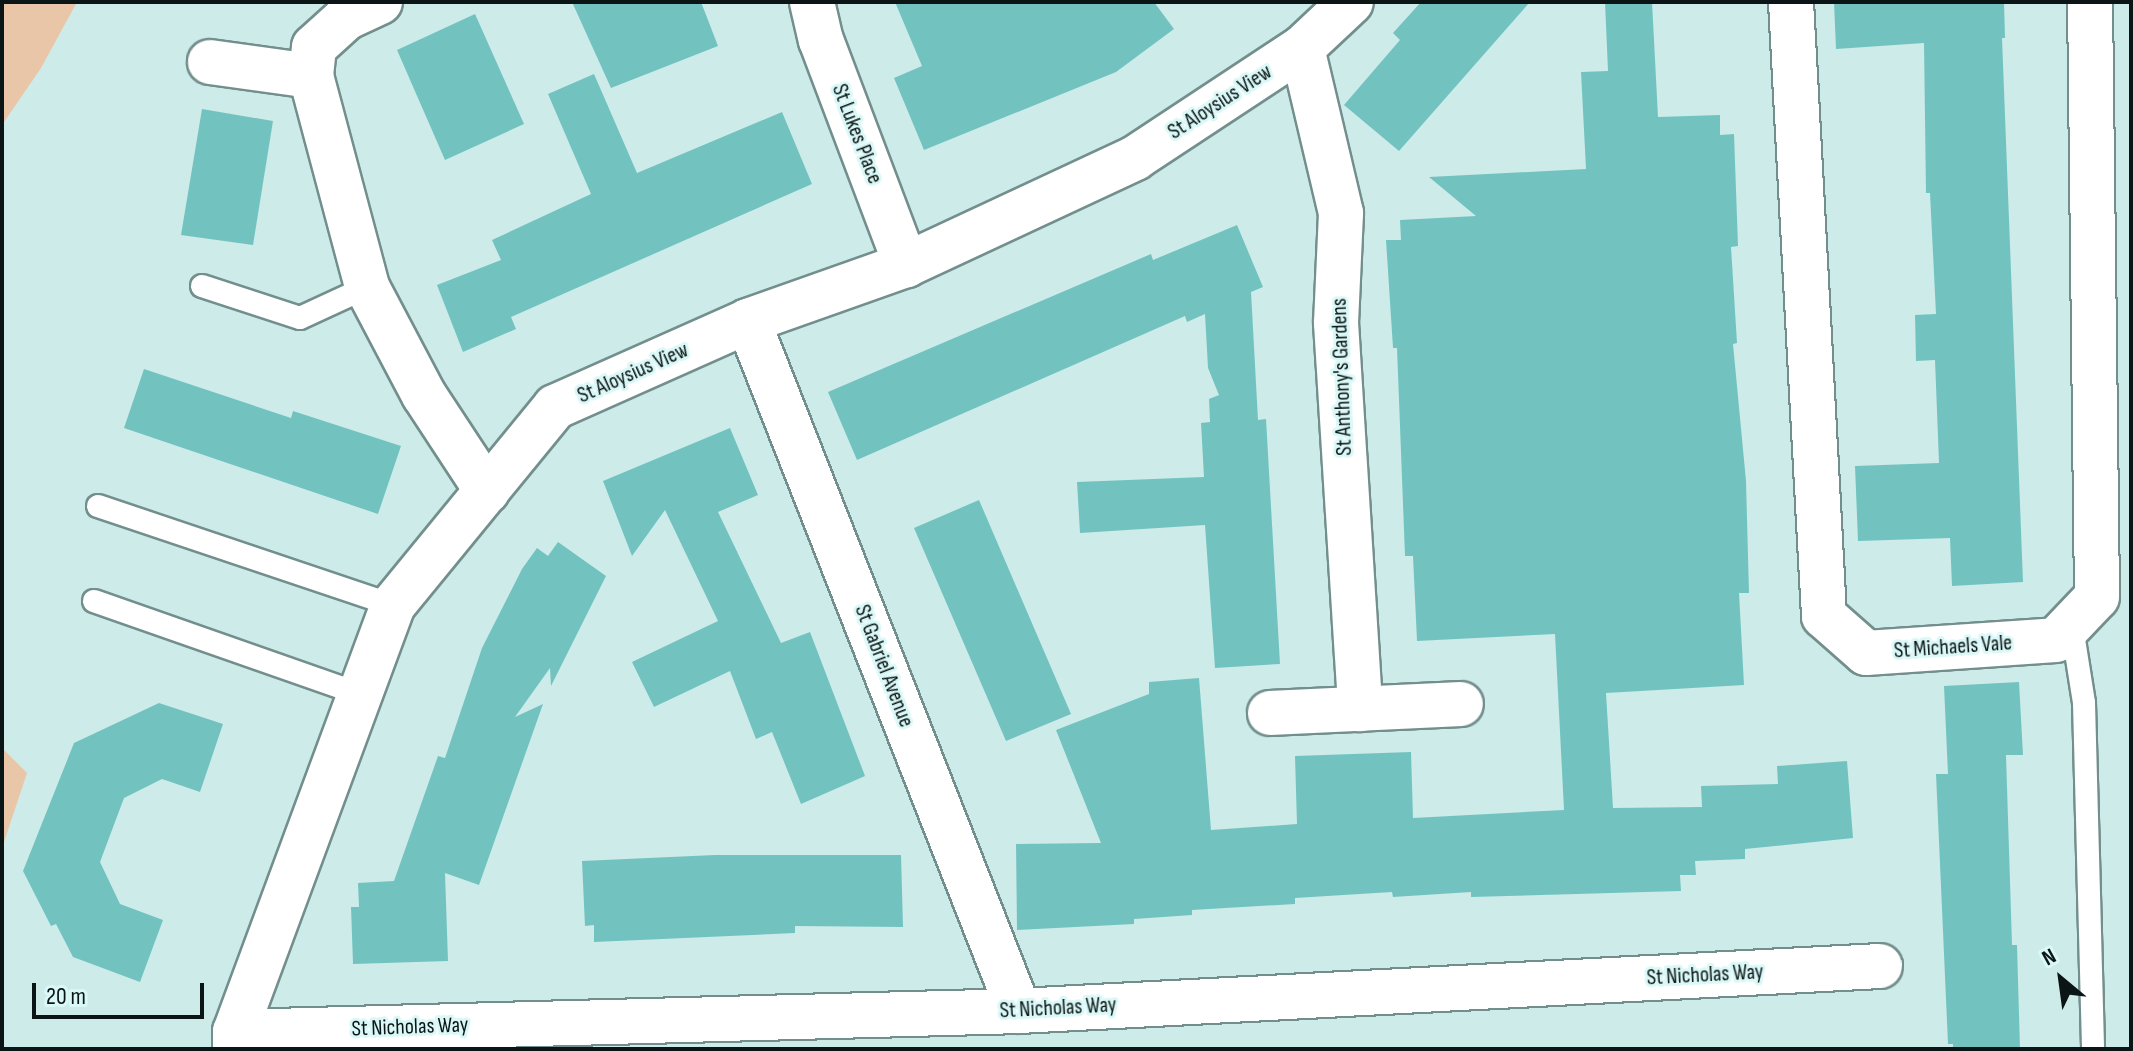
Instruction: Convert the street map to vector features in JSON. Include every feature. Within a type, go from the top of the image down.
[{"type":"street","points":[[380,2],[346,18],[314,47],[311,76],[367,287],[424,395],[487,491]]},
{"type":"street","name":"St Lukes Place","points":[[812,2],[821,40],[906,265]]},
{"type":"street","name":"St Aloysius View","points":[[235,1040],[393,605],[555,407],[748,321],[906,265],[1135,158],[1302,48],[1351,2]]},
{"type":"street","name":"St Michaels Vale","points":[[1791,2],[1824,616],[1866,653],[2056,640],[2072,627],[2097,597],[2090,2]]},
{"type":"street","name":"St Anthony's Gardens","points":[[1302,48],[1341,213],[1336,323],[1360,709]]},
{"type":"street","points":[[210,62],[311,76]]},
{"type":"street","name":"St Gabriel Avenue","points":[[748,321],[1019,1011]]},
{"type":"street","points":[[1270,713],[1461,704]]},
{"type":"street","name":"St Nicholas Way","points":[[235,1040],[1019,1011],[1880,966]]},
{"type":"lane","points":[[202,286],[300,318],[367,287]]},
{"type":"lane","points":[[98,506],[393,605]]},
{"type":"lane","points":[[94,601],[359,694]]},
{"type":"lane","points":[[2072,627],[2084,703],[2093,1049]]},
{"type":"shaded area","points":[[2,2],[77,2],[41,68],[2,125]]},
{"type":"shaded area","points":[[2,748],[27,773],[2,848]]},
{"type":"building","points":[[572,2],[701,2],[718,46],[611,88]]},
{"type":"building","points":[[895,2],[1154,2],[1174,29],[1116,72],[924,150],[894,78],[922,66]]},
{"type":"building","points":[[1421,2],[1530,2],[1399,151],[1344,105],[1400,40],[1393,33]]},
{"type":"building","points":[[1605,2],[1652,2],[1658,117],[1720,115],[1720,135],[1734,134],[1738,246],[1731,247],[1737,343],[1733,344],[1746,481],[1749,593],[1739,593],[1744,685],[1606,693],[1613,808],[1702,807],[1701,786],[1778,784],[1777,766],[1847,761],[1853,838],[1745,849],[1745,859],[1695,861],[1696,875],[1680,875],[1681,891],[1471,897],[1471,892],[1393,897],[1392,892],[1295,898],[1295,904],[1192,910],[1192,915],[1134,919],[1134,924],[1017,930],[1016,844],[1101,843],[1056,730],[1149,694],[1149,682],[1199,678],[1211,830],[1297,824],[1295,756],[1411,752],[1413,818],[1564,810],[1555,634],[1417,641],[1413,556],[1405,556],[1397,348],[1393,348],[1386,240],[1401,240],[1400,220],[1476,216],[1429,177],[1586,169],[1581,72],[1608,71]]},
{"type":"building","points":[[1834,2],[2004,2],[2005,38],[2002,38],[2023,582],[1952,586],[1950,538],[1858,541],[1855,466],[1939,463],[1935,360],[1916,361],[1915,315],[1936,314],[1930,193],[1926,193],[1924,43],[1836,49]]},
{"type":"building","points":[[475,14],[524,124],[445,160],[397,50]]},
{"type":"building","points":[[594,74],[637,173],[782,112],[812,184],[511,317],[516,329],[463,352],[437,285],[501,260],[492,240],[591,194],[548,94]]},
{"type":"building","points":[[202,109],[273,121],[253,245],[181,235]]},
{"type":"building","points":[[1237,225],[1263,287],[1251,292],[1258,420],[1266,419],[1280,664],[1215,668],[1205,525],[1080,533],[1077,482],[1204,477],[1201,423],[1210,422],[1209,399],[1219,395],[1208,368],[1205,314],[1187,322],[1185,316],[857,460],[828,392],[1151,254],[1153,260]]},
{"type":"building","points":[[144,369],[291,418],[293,411],[401,446],[378,514],[124,428]]},
{"type":"building","points":[[730,428],[758,495],[718,512],[781,643],[810,632],[865,776],[801,804],[772,732],[756,739],[730,671],[654,707],[632,662],[718,621],[665,510],[632,556],[603,481]]},
{"type":"building","points":[[979,500],[1071,714],[1006,741],[914,528]]},
{"type":"building","points":[[558,542],[606,576],[551,686],[550,668],[515,717],[543,704],[479,885],[445,873],[448,961],[353,964],[351,907],[359,907],[358,883],[394,881],[438,756],[445,758],[482,648],[522,569],[537,548],[548,556]]},
{"type":"building","points":[[2019,682],[2023,755],[2006,755],[2012,945],[2017,945],[2020,1049],[1953,1049],[1953,1044],[1948,1044],[1936,774],[1948,774],[1944,686]]},
{"type":"building","points":[[159,703],[223,724],[200,792],[162,779],[124,798],[100,862],[120,904],[163,920],[140,982],[73,957],[56,924],[51,926],[23,871],[74,743]]},
{"type":"building","points":[[715,855],[901,855],[903,927],[795,926],[795,933],[594,942],[594,925],[585,926],[582,861]]}]
